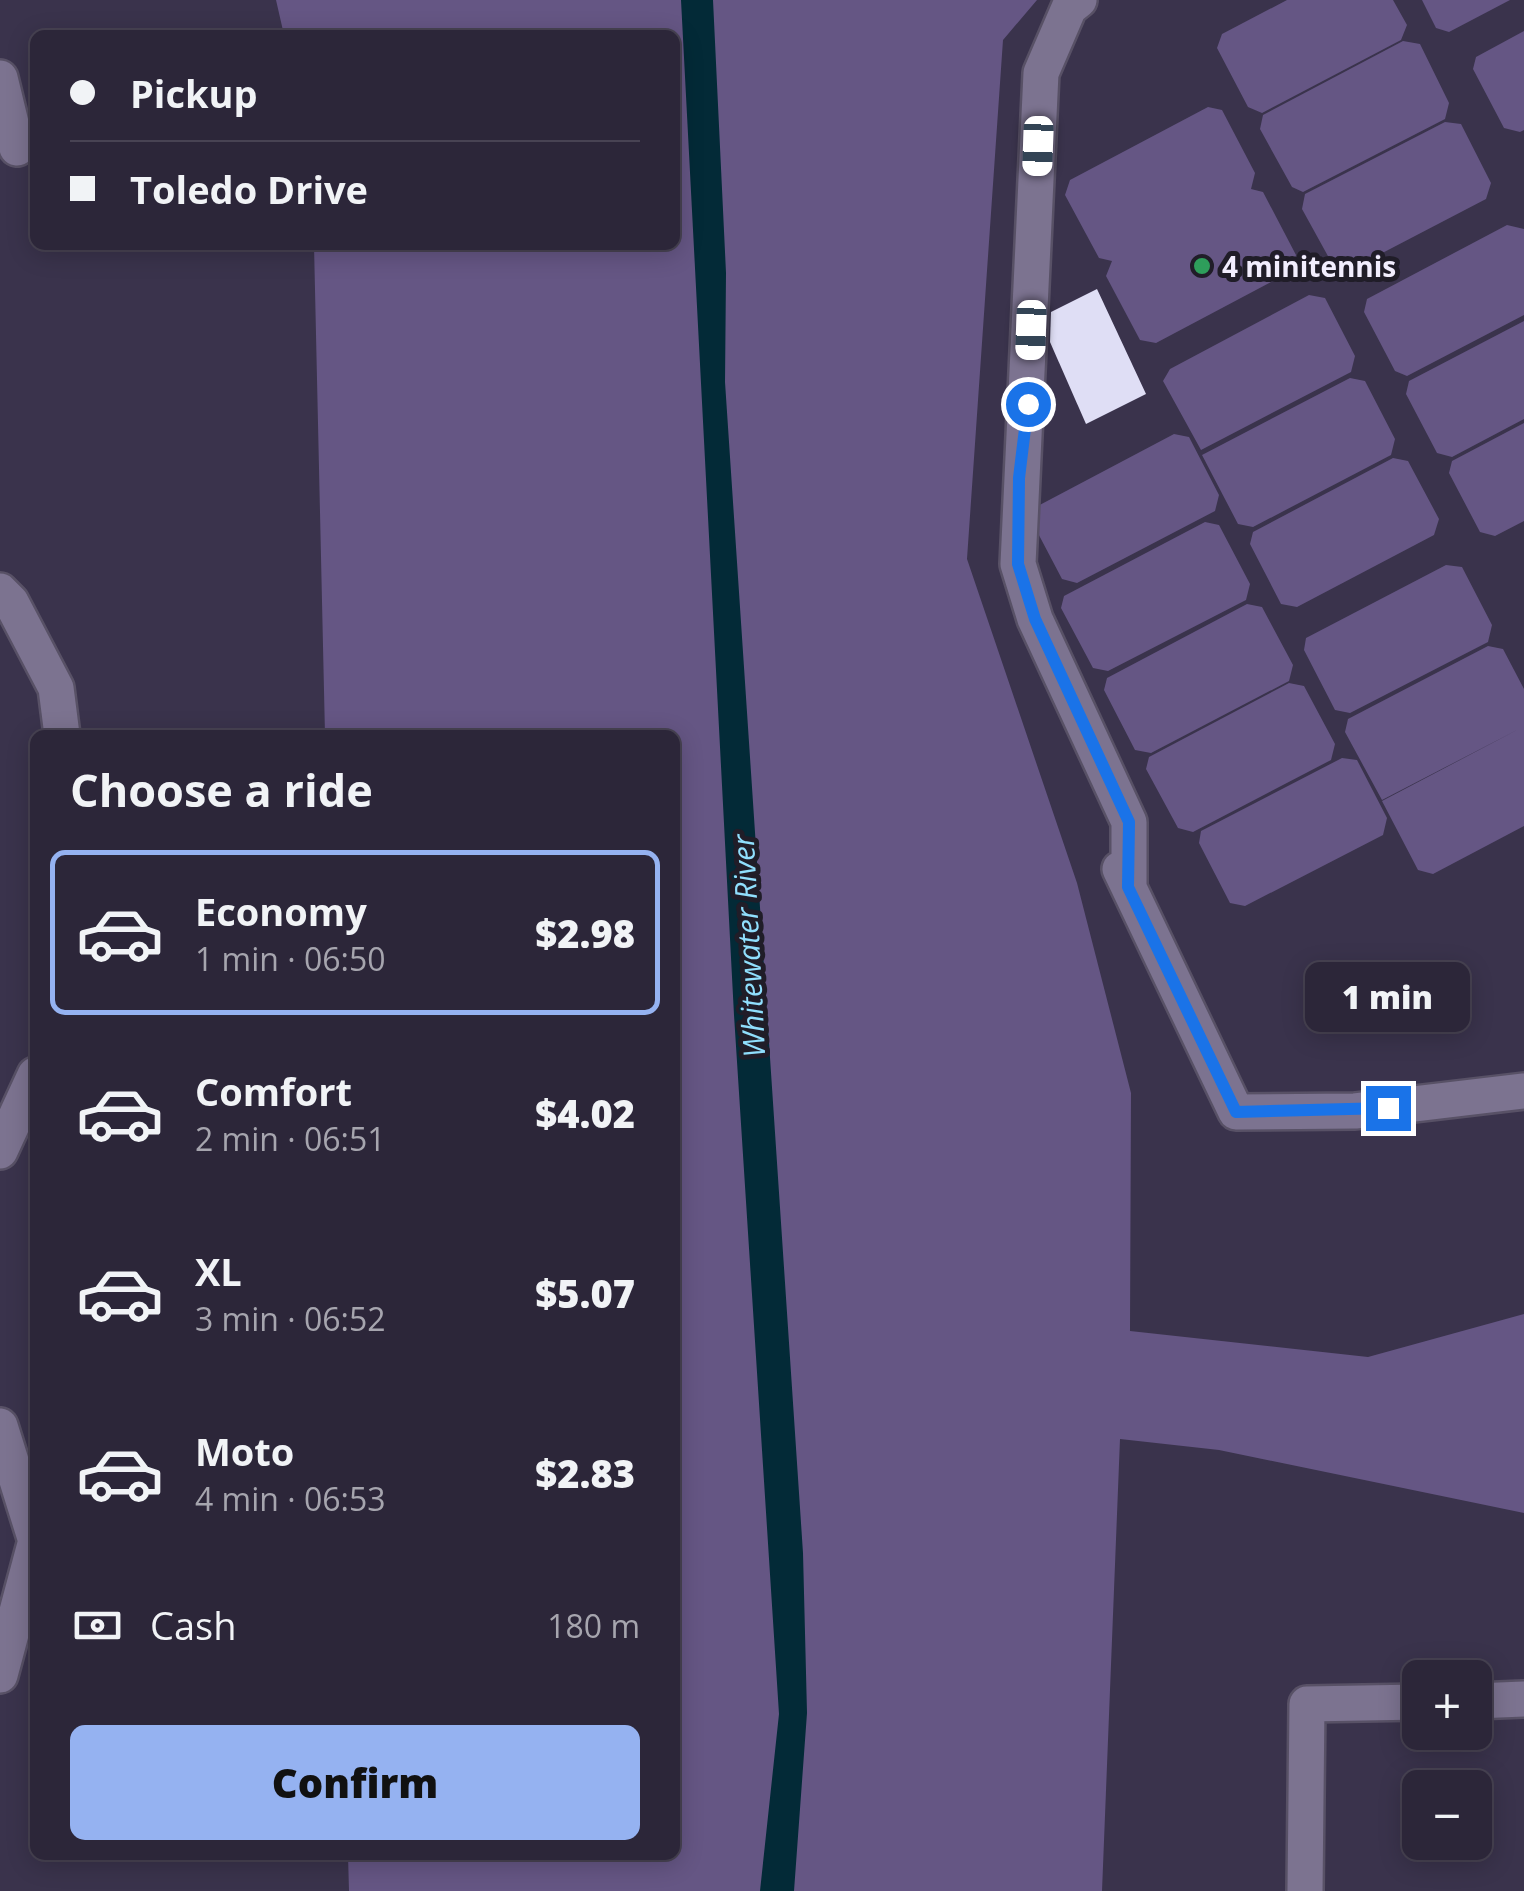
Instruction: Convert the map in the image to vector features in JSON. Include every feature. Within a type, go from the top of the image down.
[{"type":"street","points":[[1079,0],[1069,8],[1041,73],[1018,564],[1035,619],[1129,822],[1128,887]]},
{"type":"street","points":[[0,78],[17,148]]},
{"type":"street","points":[[0,590],[11,602],[56,688],[61,730]]},
{"type":"street","points":[[1111,850],[1236,1112],[1355,1111],[1524,1092]]},
{"type":"street","points":[[0,1151],[30,1086]]},
{"type":"street","points":[[0,1426],[30,1525]]},
{"type":"street","points":[[0,1675],[30,1560]]},
{"type":"street","points":[[1492,1700],[1524,1700]]},
{"type":"street","points":[[1305,1891],[1307,1704],[1402,1702]]},
{"type":"shaded area","points":[[276,0],[1037,0],[1003,40],[967,559],[1077,883],[1131,1093],[1130,1331],[1368,1357],[1524,1314],[1524,1513],[1219,1450],[1120,1439],[1102,1891],[349,1891],[348,1860],[680,1860],[680,730],[325,730],[314,250],[680,250],[680,30],[283,30]]},
{"type":"shaded area","points":[[1287,0],[1393,0],[1407,25],[1401,40],[1262,113],[1248,107],[1217,48],[1222,34]]},
{"type":"shaded area","points":[[1422,0],[1510,0],[1449,32],[1436,28]]},
{"type":"shaded area","points":[[1524,31],[1524,130],[1520,132],[1504,128],[1473,69],[1476,57]]},
{"type":"shaded area","points":[[1403,41],[1420,44],[1449,103],[1445,119],[1303,192],[1292,187],[1260,129],[1263,115]]},
{"type":"shaded area","points":[[1208,107],[1222,110],[1255,173],[1251,189],[1263,192],[1296,255],[1292,271],[1156,343],[1140,340],[1106,276],[1112,261],[1099,258],[1065,195],[1070,180]]},
{"type":"shaded area","points":[[1445,122],[1461,124],[1491,183],[1486,199],[1344,273],[1334,267],[1302,209],[1305,194]]},
{"type":"shaded area","points":[[1507,225],[1524,229],[1524,315],[1407,376],[1395,371],[1364,312],[1367,299]]},
{"type":"shaded area","points":[[1309,295],[1325,298],[1355,356],[1351,372],[1201,450],[1163,381],[1170,369]]},
{"type":"shaded area","points":[[1524,321],[1524,419],[1452,457],[1437,453],[1406,394],[1409,381]]},
{"type":"shaded area","points":[[1350,378],[1365,381],[1395,439],[1391,455],[1253,527],[1238,524],[1202,455]]},
{"type":"shaded area","points":[[1524,423],[1524,521],[1495,536],[1480,532],[1449,473],[1452,461]]},
{"type":"shaded area","points":[[1174,434],[1189,437],[1219,495],[1215,511],[1077,583],[1062,579],[1031,520],[1034,508]]},
{"type":"shaded area","points":[[1393,458],[1408,461],[1439,519],[1434,535],[1297,607],[1281,604],[1250,544],[1253,532]]},
{"type":"shaded area","points":[[1205,522],[1219,525],[1250,584],[1246,600],[1108,671],[1093,668],[1061,608],[1064,596]]},
{"type":"shaded area","points":[[1446,565],[1462,567],[1492,625],[1488,642],[1350,713],[1335,710],[1304,650],[1306,638]]},
{"type":"shaded area","points":[[1247,604],[1262,607],[1293,665],[1289,681],[1151,753],[1135,750],[1104,690],[1107,678]]},
{"type":"shaded area","points":[[1488,646],[1503,649],[1524,689],[1524,826],[1433,874],[1418,870],[1382,801],[1519,729],[1382,800],[1345,732],[1348,719]]},
{"type":"shaded area","points":[[1289,683],[1304,686],[1335,744],[1331,760],[1193,832],[1178,828],[1146,769],[1149,757]]},
{"type":"shaded area","points":[[1342,758],[1357,760],[1387,818],[1383,835],[1245,906],[1230,903],[1199,843],[1201,831]]},
{"type":"water","name":"Whitewater River","points":[[681,0],[713,0],[726,273],[725,382],[803,1553],[807,1713],[794,1891],[760,1891],[779,1714],[734,1015]]},
{"type":"building","points":[[1097,289],[1146,394],[1086,424],[1050,342],[1051,312]]},
{"type":"place","name":"4 minitennis","points":[[1202,266]]},
{"type":"route","points":[[1028,404],[1019,478],[1018,564],[1035,619],[1129,822],[1128,887],[1236,1112],[1388,1108]]}]
